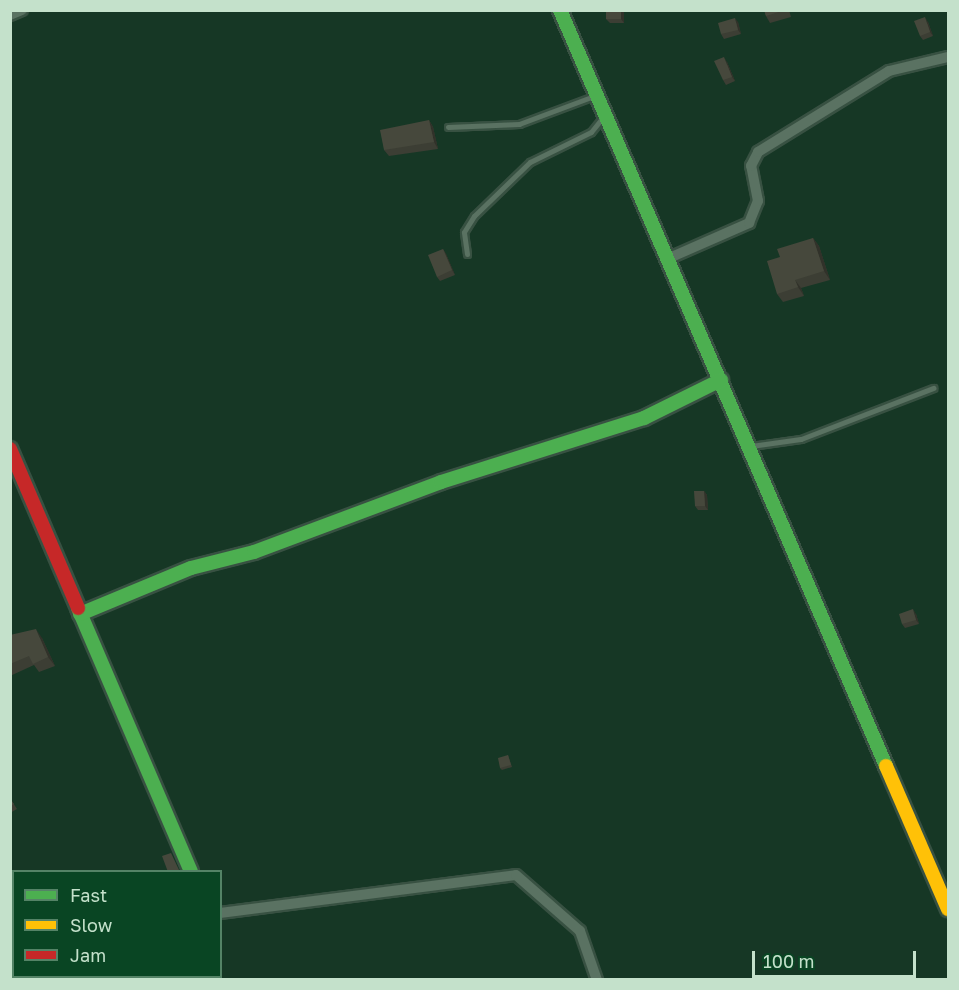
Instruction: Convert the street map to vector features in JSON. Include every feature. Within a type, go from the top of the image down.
[{"type":"street","points":[[10,15],[22,10]]},
{"type":"street","points":[[560,10],[604,115],[751,446],[948,909]]},
{"type":"street","points":[[668,259],[749,222],[758,201],[751,166],[758,152],[890,71],[948,57]]},
{"type":"street","points":[[80,614],[191,568],[254,552],[441,482],[644,418],[721,380]]},
{"type":"street","points":[[10,449],[190,870]]},
{"type":"street","points":[[222,913],[516,875],[580,931],[597,980]]},
{"type":"lane","points":[[448,127],[519,124],[596,96]]},
{"type":"lane","points":[[466,254],[464,232],[474,216],[530,162],[591,132],[604,115]]},
{"type":"lane","points":[[751,446],[801,439],[933,387]]},
{"type":"building","points":[[606,10],[621,10],[621,19],[606,19]]},
{"type":"building","points":[[764,10],[785,10],[766,16]]},
{"type":"building","points":[[925,17],[930,32],[920,36],[914,21]]},
{"type":"building","points":[[735,18],[738,30],[721,34],[718,23]]},
{"type":"building","points":[[724,57],[732,77],[723,80],[714,61]]},
{"type":"building","points":[[429,120],[434,142],[384,150],[380,130]]},
{"type":"building","points":[[813,238],[824,271],[795,280],[798,287],[777,294],[767,261],[780,257],[777,249]]},
{"type":"building","points":[[443,249],[452,270],[437,277],[428,255]]},
{"type":"building","points":[[694,491],[704,491],[705,506],[695,506]]},
{"type":"building","points":[[913,609],[916,620],[902,624],[899,614]]},
{"type":"building","points":[[36,629],[48,657],[33,664],[29,656],[10,664],[10,635]]},
{"type":"building","points":[[508,755],[511,765],[500,768],[498,758]]},
{"type":"building","points":[[171,853],[179,870],[167,870],[162,856]]},
{"type":"building","points":[[10,936],[12,936],[12,950],[10,951]]},
{"type":"building","points":[[36,978],[56,978],[58,980],[34,980]]},
{"type":"building","points":[[84,978],[100,978],[100,980],[85,980]]},
{"type":"building","points":[[140,978],[158,978],[156,980],[141,980]]},
{"type":"traffic: fast","points":[[560,10],[886,766]]},
{"type":"traffic: fast","points":[[80,614],[191,568],[254,552],[441,482],[644,418],[721,380]]},
{"type":"traffic: fast","points":[[78,608],[190,870]]},
{"type":"traffic: slow","points":[[886,766],[948,909]]},
{"type":"traffic: jam","points":[[10,449],[78,608]]}]
